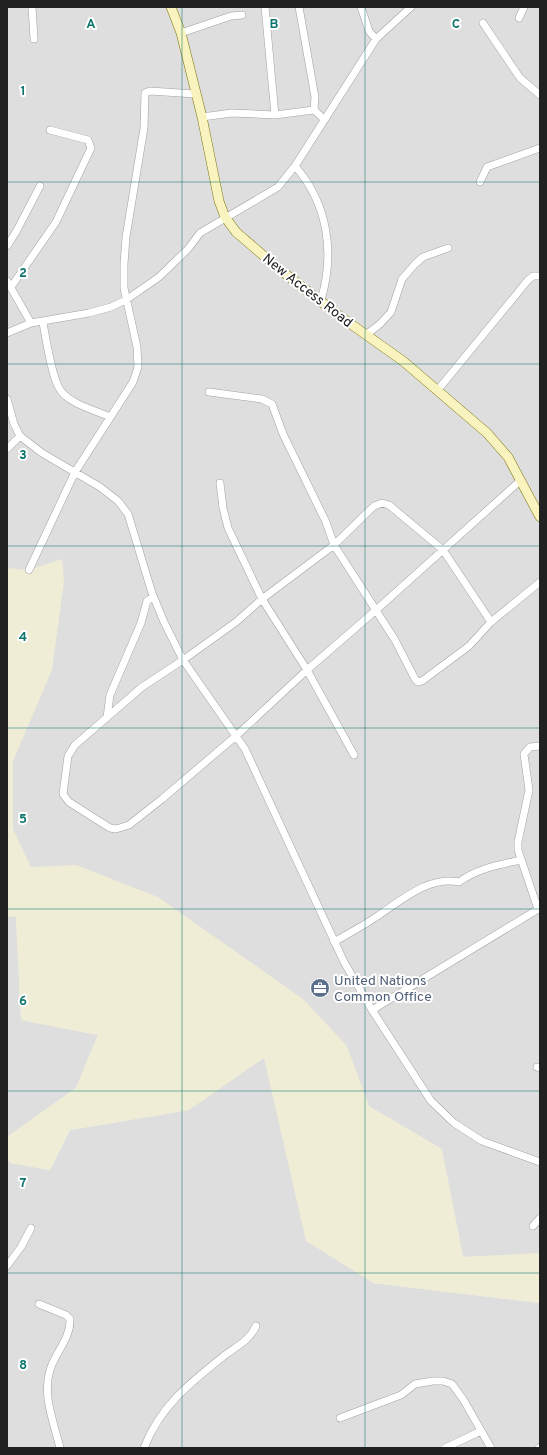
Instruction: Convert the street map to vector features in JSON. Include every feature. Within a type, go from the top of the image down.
[{"type":"main road","name":"New Access Road","points":[[171,7],[181,33],[195,94],[202,117],[219,201],[225,217],[236,232],[279,269],[341,317],[403,361],[487,433],[508,457],[540,517]]},
{"type":"street","points":[[32,7],[34,39]]},
{"type":"street","points":[[265,7],[275,115]]},
{"type":"street","points":[[299,7],[315,96],[314,110]]},
{"type":"street","points":[[361,7],[369,31],[376,39]]},
{"type":"street","points":[[7,333],[31,323],[43,323],[97,311],[126,300],[159,278],[188,249],[200,233],[273,190],[286,179],[295,166],[324,119],[357,72],[376,39],[411,7]]},
{"type":"street","points":[[519,18],[524,7]]},
{"type":"street","points":[[181,33],[231,16],[242,15]]},
{"type":"street","points":[[483,23],[520,78],[540,94]]},
{"type":"street","points":[[29,570],[75,472],[133,382],[138,368],[137,347],[126,300],[123,276],[126,237],[140,163],[144,128],[145,93],[150,91],[195,94]]},
{"type":"street","points":[[202,117],[232,113],[275,115],[314,110],[324,119]]},
{"type":"street","points":[[31,323],[9,284],[56,222],[91,148],[88,140],[50,130]]},
{"type":"street","points":[[480,182],[487,166],[540,148]]},
{"type":"street","points":[[295,166],[312,189],[320,205],[326,227],[328,246],[326,282],[321,300]]},
{"type":"street","points":[[7,246],[40,186]]},
{"type":"street","points":[[367,334],[391,312],[402,279],[415,264],[423,257],[448,248]]},
{"type":"street","points":[[437,391],[528,280],[533,276],[540,276]]},
{"type":"street","points":[[43,323],[54,374],[60,391],[76,402],[110,417]]},
{"type":"street","points":[[209,392],[262,399],[272,404],[283,434],[326,522],[334,545],[395,640],[418,682],[422,681],[439,667],[459,654],[491,622],[540,582]]},
{"type":"street","points":[[7,399],[14,424],[20,436],[42,453],[75,472],[118,501],[128,514],[153,597],[183,660],[236,736],[253,765],[334,942],[372,1010],[431,1101],[454,1123],[482,1141],[540,1162]]},
{"type":"street","points":[[7,449],[20,436]]},
{"type":"street","points":[[491,622],[443,550],[389,505],[382,504],[374,506],[365,513],[334,545],[262,599],[236,622],[183,660],[142,686],[75,745],[68,756],[63,794],[69,802],[110,828],[116,829],[129,825],[162,800],[236,736],[307,670],[375,611],[443,550],[521,480]]},
{"type":"street","points":[[220,483],[223,508],[228,528],[262,599],[307,670],[354,754]]},
{"type":"street","points":[[107,717],[110,695],[141,623],[147,601],[153,597]]},
{"type":"street","points":[[372,1010],[539,909],[521,860],[518,842],[529,790],[524,754],[530,746],[540,746]]},
{"type":"street","points":[[334,942],[380,915],[413,891],[449,880],[459,882],[471,874],[490,866],[521,860]]},
{"type":"street","points":[[533,1226],[540,1218]]},
{"type":"street","points":[[7,1266],[21,1247],[31,1228]]},
{"type":"street","points":[[39,1304],[66,1315],[70,1319],[69,1330],[50,1369],[47,1383],[47,1395],[60,1448]]},
{"type":"street","points":[[144,1448],[157,1420],[188,1384],[248,1338],[256,1326]]},
{"type":"street","points":[[340,1418],[402,1395],[415,1384],[443,1381],[452,1384],[463,1399],[491,1448]]},
{"type":"street","points":[[445,1448],[481,1431]]},
{"type":"shaded area","points":[[7,7],[540,7],[540,1255],[463,1257],[450,1191],[373,1283],[540,1303],[540,1448],[7,1448],[7,1156],[10,1163],[50,1170],[70,1130],[189,1110],[7,879]]},
{"type":"shaded area","points":[[62,559],[64,581],[52,670],[13,761],[13,829],[31,867],[76,865],[158,897],[303,999],[347,1046],[369,1106],[442,1149],[463,1257],[540,1253],[540,1303],[373,1283],[306,1241],[264,1058],[189,1110],[70,1130],[50,1170],[10,1163],[7,1156],[7,1137],[76,1088],[98,1035],[21,1020],[16,917],[7,916],[7,568],[29,570]]},
{"type":"shaded area","points":[[7,916],[16,916],[21,1020],[98,1035],[76,1088],[7,1137]]},
{"type":"place","name":"United Nations Common Office","points":[[320,988]]}]
